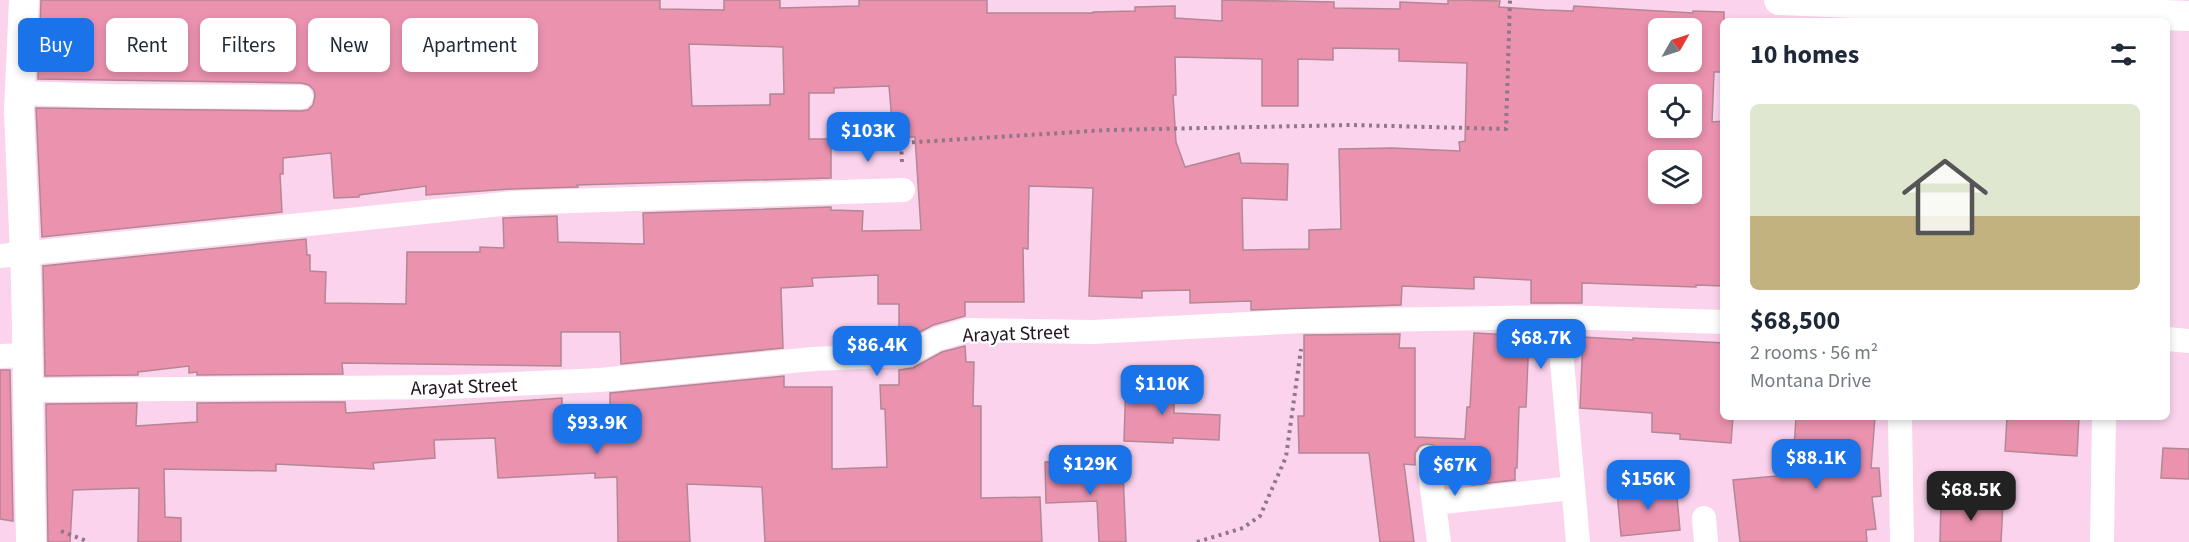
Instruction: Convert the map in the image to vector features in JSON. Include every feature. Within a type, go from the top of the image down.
[{"type":"street","points":[[24,0],[13,104],[13,356],[26,390],[31,542]]},
{"type":"street","points":[[1779,0],[2189,16]]},
{"type":"street","points":[[13,104],[112,96],[301,97]]},
{"type":"street","points":[[12,255],[512,203],[903,190]]},
{"type":"street","points":[[1558,317],[1578,542]]},
{"type":"street","name":"Arayat Street","points":[[26,390],[452,387],[600,380],[813,359],[907,355],[937,339],[968,330],[1092,332],[1305,321],[1558,317],[1720,322]]},
{"type":"street","points":[[2170,339],[2189,341]]},
{"type":"street","points":[[1900,420],[1902,542]]},
{"type":"street","points":[[2102,542],[2104,420]]},
{"type":"street","points":[[1428,458],[1439,542]]},
{"type":"street","points":[[1434,503],[1573,488]]},
{"type":"street","points":[[1704,518],[1706,542]]},
{"type":"path","points":[[901,142],[1108,130],[1352,125],[1506,129],[1510,0]]},
{"type":"path","points":[[1197,542],[1244,528],[1260,516],[1286,457],[1305,321]]},
{"type":"building","points":[[41,0],[660,0],[660,9],[724,10],[724,0],[780,0],[780,8],[859,6],[859,0],[987,0],[987,13],[1093,13],[1135,11],[1135,7],[1175,6],[1175,18],[1222,21],[1222,0],[1334,2],[1334,8],[1400,9],[1400,2],[1448,4],[1448,0],[1462,0],[1500,1],[1499,7],[1545,10],[1573,11],[1574,6],[1693,13],[1693,11],[1724,12],[1724,18],[1720,18],[1720,72],[1714,72],[1712,122],[1720,121],[1720,286],[1582,283],[1582,303],[1531,303],[1531,280],[1474,277],[1474,289],[1402,286],[1401,305],[1251,310],[1251,301],[1190,303],[1190,290],[1142,291],[1142,298],[1089,296],[1093,188],[1029,186],[1028,249],[1023,248],[1024,302],[965,302],[965,316],[933,325],[903,341],[899,341],[899,304],[878,304],[878,275],[812,278],[813,286],[781,288],[783,348],[621,364],[620,332],[561,332],[561,366],[342,363],[343,374],[197,375],[197,372],[189,373],[189,366],[138,372],[138,375],[45,376],[43,266],[306,239],[307,255],[310,255],[310,271],[326,272],[325,303],[406,304],[407,252],[480,252],[480,247],[504,248],[503,218],[557,216],[558,242],[644,244],[643,213],[831,207],[831,210],[863,211],[862,231],[921,230],[915,137],[907,137],[906,121],[892,121],[889,86],[834,88],[834,93],[809,93],[809,139],[831,139],[831,178],[577,185],[578,187],[426,195],[426,186],[359,195],[359,197],[334,198],[331,153],[283,158],[283,174],[280,174],[282,212],[42,237],[36,108],[301,111],[308,110],[313,105],[314,90],[309,85],[301,83],[38,79],[38,72],[94,72],[94,18],[40,18]],"holes":[[[689,44],[783,47],[784,94],[770,94],[770,105],[692,106]],[[1333,48],[1399,49],[1399,61],[1467,63],[1465,141],[1459,142],[1460,151],[1392,148],[1339,149],[1341,229],[1309,230],[1309,249],[1243,250],[1242,198],[1287,200],[1288,164],[1241,163],[1239,153],[1185,167],[1176,142],[1173,95],[1176,95],[1175,57],[1262,59],[1262,106],[1298,106],[1298,59],[1333,60]]]},
{"type":"building","points":[[1474,333],[1529,336],[1526,407],[1519,407],[1515,480],[1472,485],[1472,467],[1443,466],[1439,449],[1427,444],[1420,446],[1415,453],[1415,465],[1404,464],[1414,542],[1380,542],[1369,453],[1299,453],[1298,416],[1304,416],[1304,335],[1400,334],[1399,348],[1415,348],[1415,437],[1465,439],[1467,407],[1470,407]]},
{"type":"building","points":[[1583,337],[1720,343],[1720,420],[1733,420],[1731,443],[1680,439],[1680,434],[1652,432],[1652,413],[1580,408]]},
{"type":"building","points":[[965,346],[966,362],[974,362],[973,406],[981,406],[981,498],[1040,497],[1042,542],[765,542],[762,487],[687,484],[690,542],[618,542],[617,477],[595,478],[595,473],[498,478],[495,438],[434,440],[435,458],[373,463],[374,469],[276,464],[276,471],[164,469],[165,517],[181,518],[181,542],[138,542],[139,488],[73,490],[70,542],[48,542],[46,404],[137,403],[136,426],[197,422],[197,403],[345,402],[346,413],[562,398],[562,409],[610,405],[610,393],[784,376],[784,387],[832,387],[832,469],[887,467],[885,409],[881,409],[880,385],[899,385],[899,370],[913,368],[942,352]]},
{"type":"building","points":[[0,370],[10,370],[13,521],[0,519]]},
{"type":"building","points":[[1126,378],[1162,379],[1162,392],[1174,393],[1174,413],[1220,415],[1219,440],[1173,438],[1173,443],[1124,441]]},
{"type":"building","points":[[1796,420],[1875,420],[1871,468],[1879,468],[1881,496],[1872,497],[1876,529],[1866,530],[1867,542],[1740,542],[1733,480],[1844,470],[1844,453],[1794,448]]},
{"type":"building","points":[[2007,420],[2079,420],[2077,456],[2005,451]]},
{"type":"building","points":[[2163,448],[2189,449],[2189,479],[2161,478]]},
{"type":"building","points":[[1076,461],[1076,474],[1123,472],[1126,542],[1099,542],[1097,501],[1046,503],[1045,462]]},
{"type":"building","points":[[1676,486],[1680,530],[1621,536],[1617,492]]},
{"type":"building","points":[[1941,501],[2003,503],[2001,542],[1940,542]]}]
